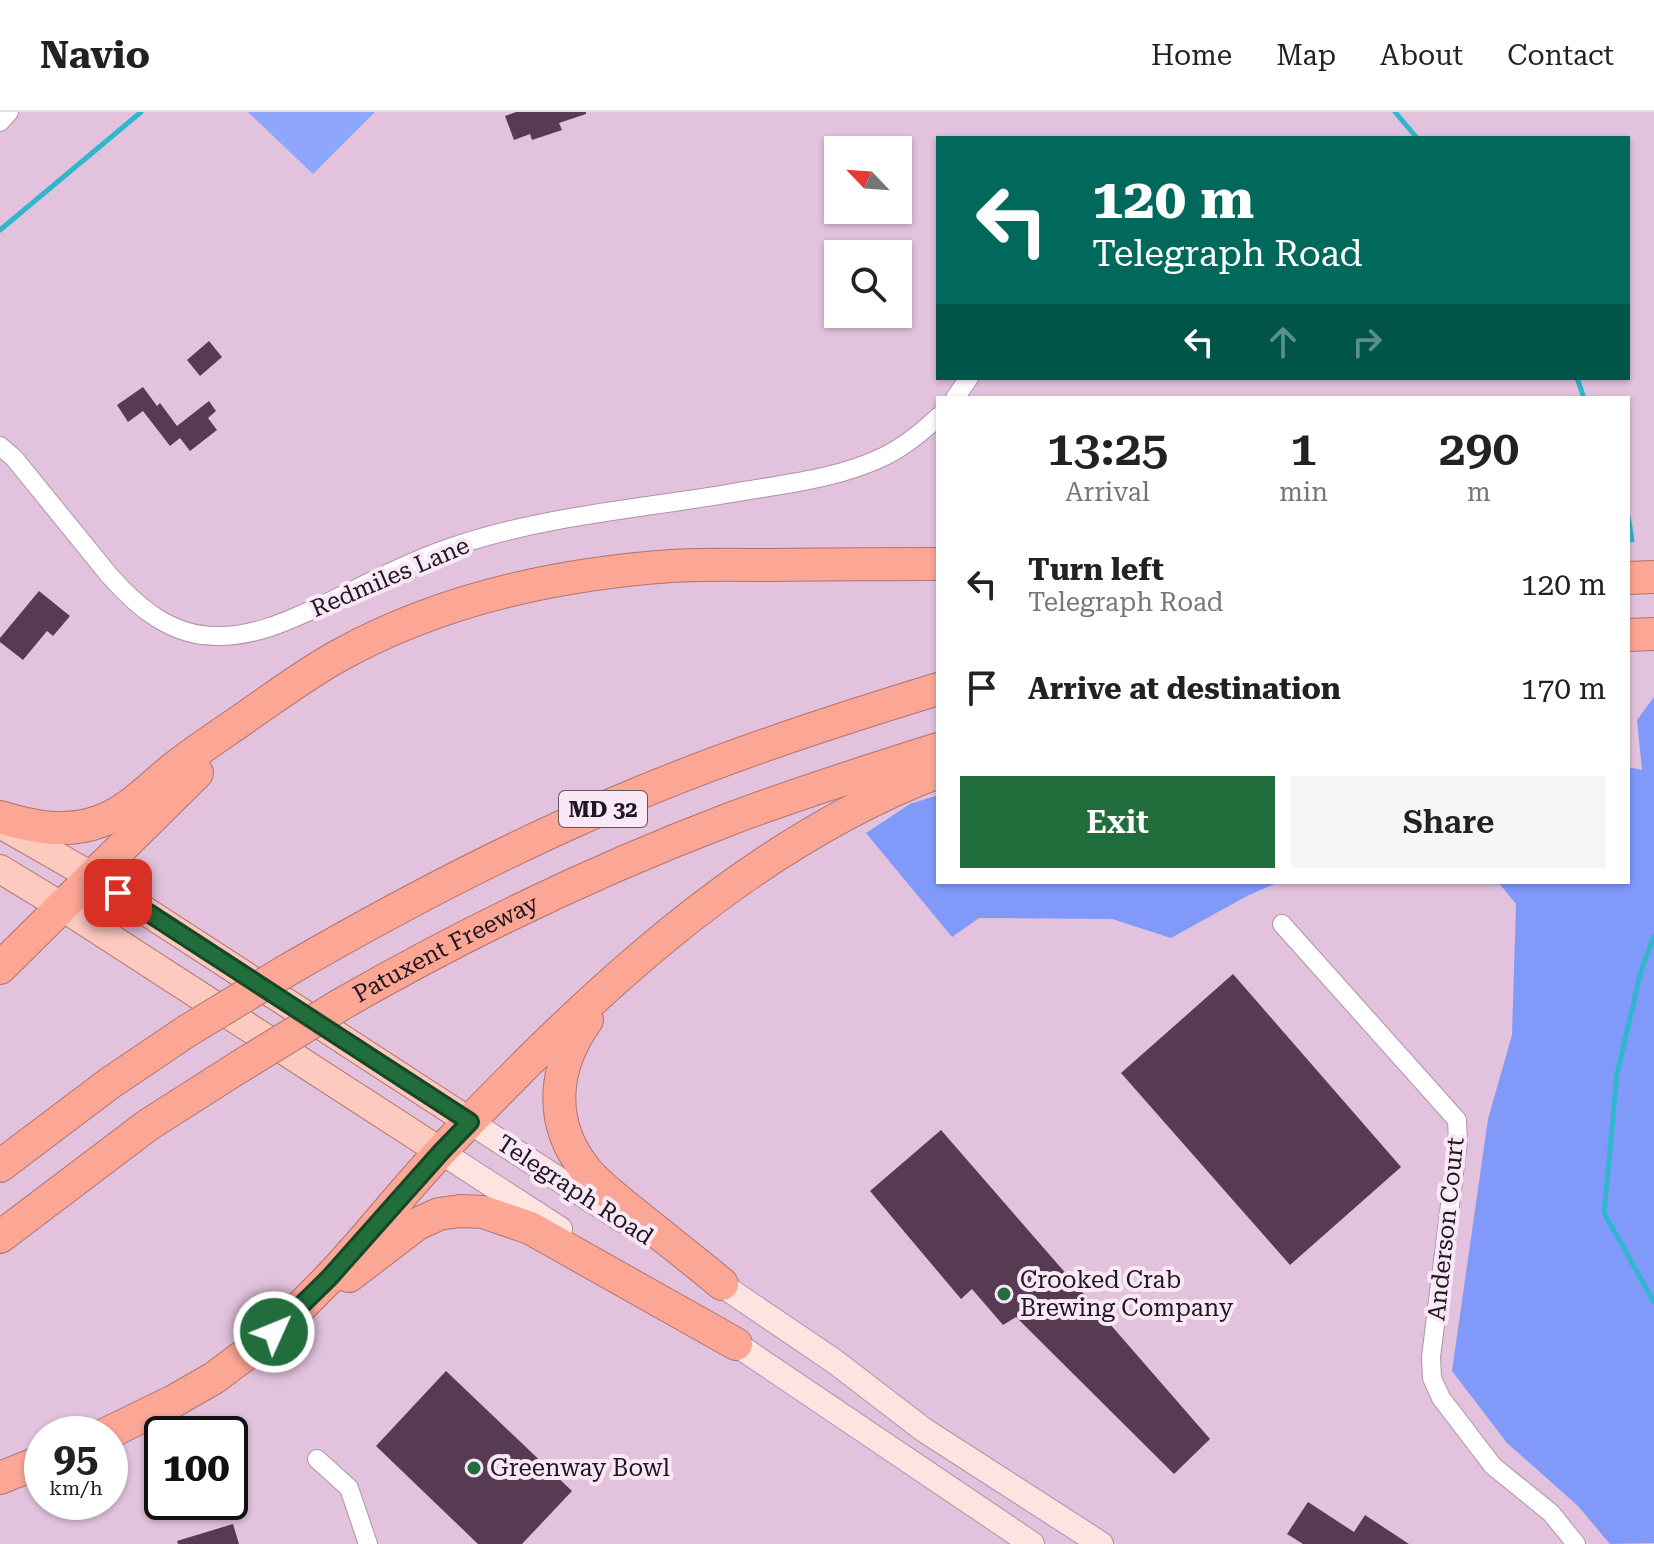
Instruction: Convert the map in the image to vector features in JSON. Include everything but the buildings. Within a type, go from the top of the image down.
[{"type":"highway","points":[[1630,561],[1654,561]]},
{"type":"highway","points":[[0,817],[56,829],[102,821],[128,806],[178,765],[300,679],[340,655],[389,631],[495,594],[560,579],[672,566],[936,564]]},
{"type":"highway","points":[[1630,578],[1654,577]]},
{"type":"highway","points":[[1630,635],[1654,634]]},
{"type":"highway","points":[[0,968],[192,778],[300,679]]},
{"type":"highway","name":"MD 32","points":[[0,1166],[110,1083],[187,1031],[409,902],[612,804],[816,727],[936,690]]},
{"type":"highway","name":"Patuxent Freeway","points":[[0,1237],[148,1125],[388,977],[636,857],[729,819],[846,777],[936,750]]},
{"type":"highway","points":[[274,1332],[330,1277],[470,1122],[548,1043],[631,967],[710,902],[800,840],[852,810],[936,773]]},
{"type":"highway","points":[[631,967],[576,1036],[567,1056],[559,1099],[562,1124],[573,1152],[587,1171],[607,1191],[722,1284]]},
{"type":"highway","points":[[128,1423],[214,1378],[417,1224],[439,1214],[460,1211],[483,1212],[530,1228],[736,1344]]},
{"type":"highway","points":[[0,1478],[24,1468]]},
{"type":"main road","name":"Telegraph Road","points":[[0,824],[93,877],[722,1284],[834,1361],[924,1430],[1101,1544]]},
{"type":"main road","name":"Telegraph Road","points":[[0,869],[736,1344],[1032,1544]]},
{"type":"street","points":[[0,122],[9,112]]},
{"type":"street","name":"Redmiles Lane","points":[[0,446],[14,458],[109,575],[143,609],[174,627],[213,636],[254,632],[452,547],[511,530],[831,475],[884,456],[936,419]]},
{"type":"street","name":"Anderson Court","points":[[1282,924],[1457,1120],[1458,1141],[1431,1357],[1432,1378],[1441,1398],[1493,1466],[1551,1513],[1576,1544]]},
{"type":"street","points":[[317,1459],[349,1488],[368,1544]]},
{"type":"shaded area","points":[[248,112],[375,112],[313,174]]},
{"type":"shaded area","points":[[1654,697],[1654,1543],[1610,1544],[1578,1506],[1507,1443],[1452,1371],[1488,1119],[1512,1035],[1516,904],[1500,884],[1630,884],[1630,767],[1642,770],[1637,720]]},
{"type":"shaded area","points":[[936,796],[936,884],[1274,884],[1171,938],[1112,919],[979,918],[952,937],[866,833],[910,804]]},
{"type":"waterway","points":[[0,230],[141,112]]},
{"type":"waterway","points":[[1395,112],[1415,136]]},
{"type":"waterway","points":[[1578,380],[1583,396]]},
{"type":"waterway","points":[[1630,528],[1632,540]]},
{"type":"waterway","points":[[1654,936],[1641,971],[1617,1074],[1604,1213],[1654,1302]]},
{"type":"place","name":"Crooked Crab Brewing Company","points":[[1004,1294]]},
{"type":"place","name":"Greenway Bowl","points":[[474,1468]]},
{"type":"route","points":[[118,893],[470,1122],[330,1277],[274,1332]]}]
